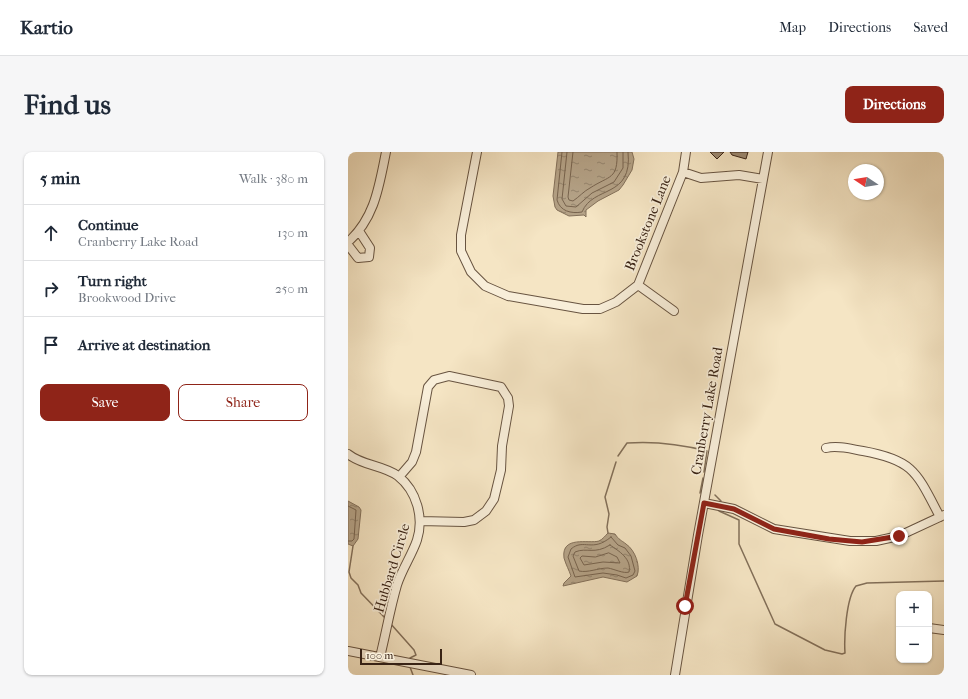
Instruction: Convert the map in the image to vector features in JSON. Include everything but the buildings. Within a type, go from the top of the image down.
[{"type":"street","points":[[359,230],[370,248],[369,257],[358,258],[348,244],[369,217],[374,205],[386,152]]},
{"type":"street","name":"Brookstone Lane","points":[[477,152],[461,234],[462,251],[471,272],[486,286],[508,296],[583,309],[600,309],[616,302],[638,284],[683,172],[686,152]]},
{"type":"street","name":"Cranberry Lake Road","points":[[675,675],[704,503],[768,152]]},
{"type":"street","points":[[683,172],[701,178],[739,175],[763,180]]},
{"type":"street","points":[[638,284],[674,311]]},
{"type":"street","points":[[399,477],[412,462],[416,452],[428,387],[434,380],[449,376],[501,387],[508,398],[509,406],[502,446],[501,470],[494,498],[486,511],[474,520],[464,522],[420,521]]},
{"type":"street","points":[[704,503],[734,509],[774,529],[850,541],[886,539],[910,532],[942,516],[914,472],[896,458],[843,447],[826,448]]},
{"type":"street","name":"Hubbard Circle","points":[[348,454],[369,465],[384,468],[399,477],[408,487],[417,502],[420,521],[417,539],[398,584],[380,657]]},
{"type":"street","points":[[932,628],[944,630]]},
{"type":"street","points":[[348,651],[471,675]]},
{"type":"water","points":[[558,152],[632,152],[634,159],[632,170],[619,190],[598,201],[586,210],[586,217],[584,215],[569,216],[557,210],[553,196]]},
{"type":"water","points":[[348,501],[359,507],[361,510],[358,539],[353,546],[348,544]]},
{"type":"water","points":[[608,533],[615,534],[632,550],[638,563],[637,576],[627,582],[603,577],[563,586],[571,576],[564,558],[564,551],[567,546],[571,543],[577,542],[599,541]]},
{"type":"waterway","points":[[618,456],[627,443],[657,443],[687,447],[707,451],[704,472]]},
{"type":"waterway","points":[[608,533],[607,527],[609,514],[605,497],[616,462]]},
{"type":"waterway","points":[[700,493],[703,478]]},
{"type":"waterway","points":[[715,495],[721,501]]},
{"type":"waterway","points":[[719,511],[739,520],[739,544],[775,624],[825,650],[842,654],[845,653],[845,628],[848,609],[850,599],[856,586],[867,583],[944,581]]},
{"type":"waterway","points":[[353,546],[349,572],[351,578],[358,585],[361,593],[386,619]]},
{"type":"waterway","points":[[390,623],[414,650],[416,655],[410,658],[410,661]]},
{"type":"waterway","points":[[410,667],[413,675]]},
{"type":"route","points":[[685,606],[704,503],[734,509],[774,529],[829,539],[862,542],[876,541],[899,536]]}]
